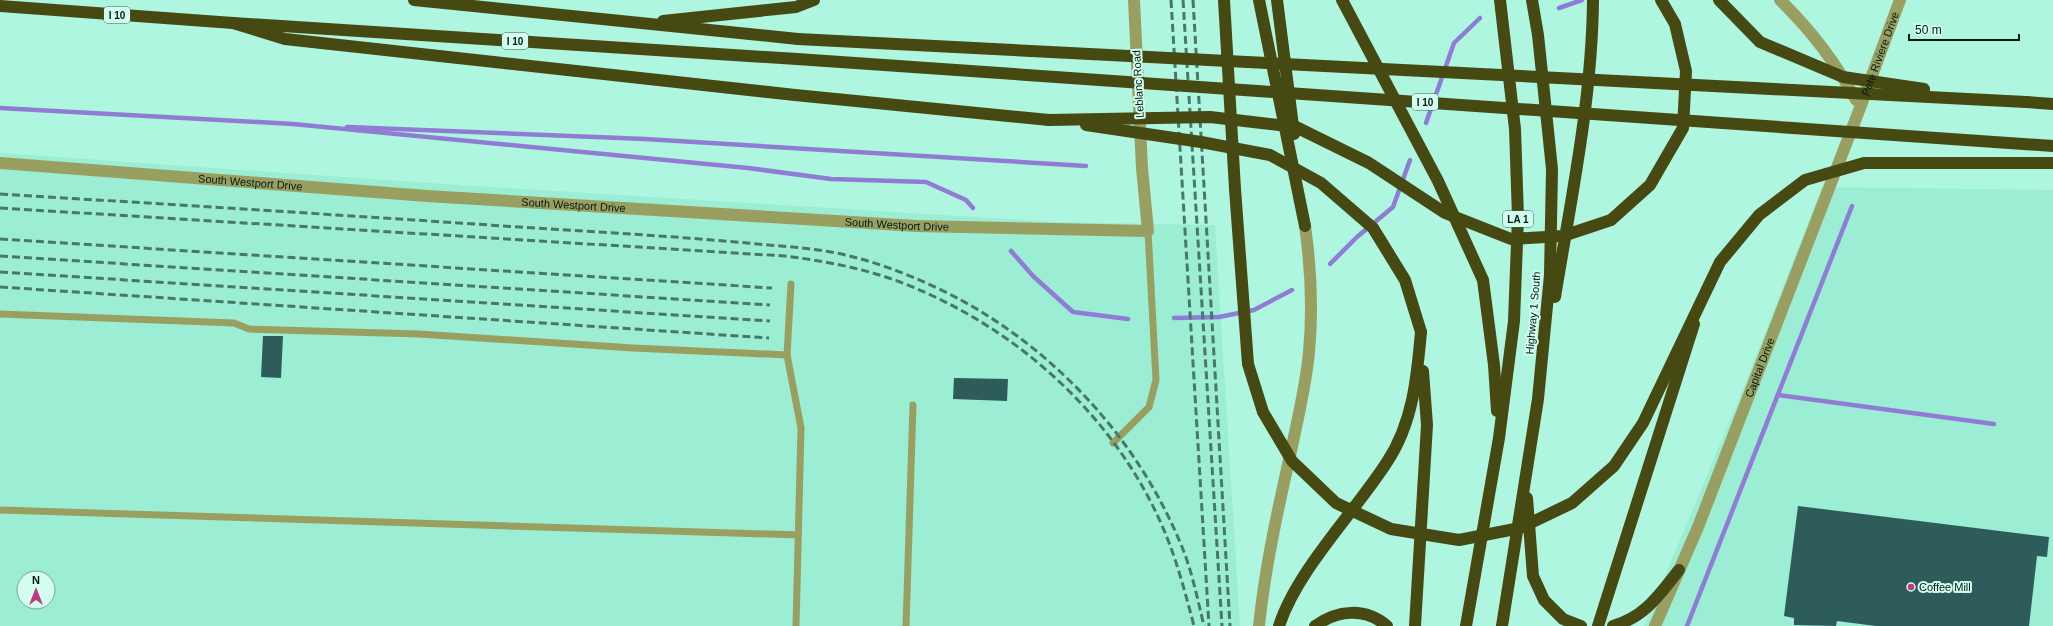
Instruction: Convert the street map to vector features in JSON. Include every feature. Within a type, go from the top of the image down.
[{"type":"highway","points":[[414,0],[636,24],[798,39],[2053,104]]},
{"type":"highway","points":[[636,24],[796,7],[814,0]]},
{"type":"highway","points":[[1224,0],[1235,190],[1248,364],[1263,412],[1292,461],[1336,503],[1391,529],[1459,540],[1520,528],[1572,503],[1614,466],[1642,423],[1720,262],[1759,215],[1804,180],[1864,163],[2053,163]]},
{"type":"highway","points":[[1259,0],[1305,226]]},
{"type":"highway","points":[[1277,0],[1305,226]]},
{"type":"highway","points":[[1342,0],[1438,181],[1484,280],[1494,365],[1499,438]]},
{"type":"highway","name":"Highway 1 South","points":[[1466,624],[1499,438],[1514,321],[1518,217],[1516,129],[1500,0]]},
{"type":"highway","name":"Highway 1 South","points":[[1502,626],[1538,399],[1550,275],[1552,169],[1538,35],[1532,0]]},
{"type":"highway","points":[[1538,399],[1582,138],[1593,40],[1593,0]]},
{"type":"highway","points":[[1049,120],[1210,117],[1296,127],[1369,162],[1445,212],[1511,240],[1563,236],[1611,220],[1650,185],[1682,128],[1686,71],[1675,24],[1661,0]]},
{"type":"highway","points":[[1719,0],[1760,42],[1843,77],[2026,102]]},
{"type":"highway","name":"I 10","points":[[0,6],[233,23],[797,59],[2053,146]]},
{"type":"highway","points":[[233,23],[285,39],[795,96],[1049,120],[1201,142],[1270,155],[1322,183],[1373,228],[1405,280],[1421,332],[1427,425],[1415,626]]},
{"type":"highway","points":[[1598,626],[1703,296]]},
{"type":"highway","points":[[1279,626],[1284,610],[1311,567],[1388,461],[1405,427],[1416,385],[1421,332]]},
{"type":"highway","points":[[1525,480],[1533,576],[1544,600],[1563,619],[1577,626],[1581,626]]},
{"type":"highway","points":[[1613,626],[1625,623],[1648,608],[1679,570]]},
{"type":"highway","points":[[1315,626],[1335,615],[1357,612],[1375,618],[1386,626]]},
{"type":"street","name":"Leblanc Road","points":[[1134,0],[1142,168],[1148,232]]},
{"type":"street","points":[[1780,0],[1819,44],[1846,82],[1860,108]]},
{"type":"street","name":"Pete Riviere Drive","points":[[1860,108],[1900,0]]},
{"type":"street","name":"Capital Drive","points":[[1656,626],[1698,527],[1860,108]]},
{"type":"street","name":"South Westport Drive","points":[[0,163],[427,196],[917,226],[1148,232]]},
{"type":"street","points":[[1259,626],[1262,598],[1276,522],[1302,400],[1309,353],[1312,304],[1311,262],[1305,226]]},
{"type":"lane","points":[[1113,443],[1149,407],[1156,380],[1148,232]]},
{"type":"lane","points":[[791,284],[787,355],[801,428],[796,626]]},
{"type":"lane","points":[[0,314],[234,323],[249,329],[434,335],[633,348],[787,355]]},
{"type":"lane","points":[[906,626],[913,405]]},
{"type":"lane","points":[[0,510],[798,535]]},
{"type":"shaded area","points":[[0,153],[458,185],[1055,222],[1215,225],[1240,626],[0,626]]},
{"type":"shaded area","points":[[1822,187],[2053,190],[2053,626],[1644,626],[1744,387]]},
{"type":"building","points":[[263,336],[283,336],[281,378],[261,377]]},
{"type":"building","points":[[954,378],[1008,379],[1007,401],[953,399]]},
{"type":"building","name":"Coffee Mill","points":[[1798,506],[2049,537],[2047,557],[2037,556],[2029,626],[1876,626],[1837,621],[1836,626],[1794,625],[1794,618],[1784,616]]},
{"type":"waterway","points":[[1559,8],[1582,0]]},
{"type":"waterway","points":[[1426,123],[1454,43],[1480,18]]},
{"type":"waterway","points":[[0,108],[293,124],[748,168],[831,179],[926,182],[966,200],[973,208]]},
{"type":"waterway","points":[[347,127],[645,139],[1086,166]]},
{"type":"waterway","points":[[1330,264],[1357,237],[1393,207],[1410,160]]},
{"type":"waterway","points":[[1687,626],[1852,206]]},
{"type":"waterway","points":[[1011,251],[1033,276],[1073,312],[1128,319]]},
{"type":"waterway","points":[[1174,318],[1219,317],[1254,310],[1292,290]]},
{"type":"waterway","points":[[1778,395],[1994,424]]},
{"type":"railway","points":[[1171,0],[1209,626]]},
{"type":"railway","points":[[1183,0],[1222,626]]},
{"type":"railway","points":[[1193,0],[1230,626]]},
{"type":"railway","points":[[0,194],[715,240],[820,250],[848,255],[898,271],[946,292],[998,322],[1032,348],[1064,376],[1094,406],[1146,475],[1166,513],[1184,552],[1204,626]]},
{"type":"railway","points":[[0,208],[785,256],[843,266],[886,277],[945,302],[987,326],[1027,354],[1064,386],[1097,422],[1127,461],[1151,503],[1171,548],[1194,626]]},
{"type":"railway","points":[[0,239],[772,288]]},
{"type":"railway","points":[[0,256],[770,305]]},
{"type":"railway","points":[[0,272],[770,321]]},
{"type":"railway","points":[[0,287],[769,338]]},
{"type":"place","name":"Coffee Mill","points":[[1911,587]]}]
